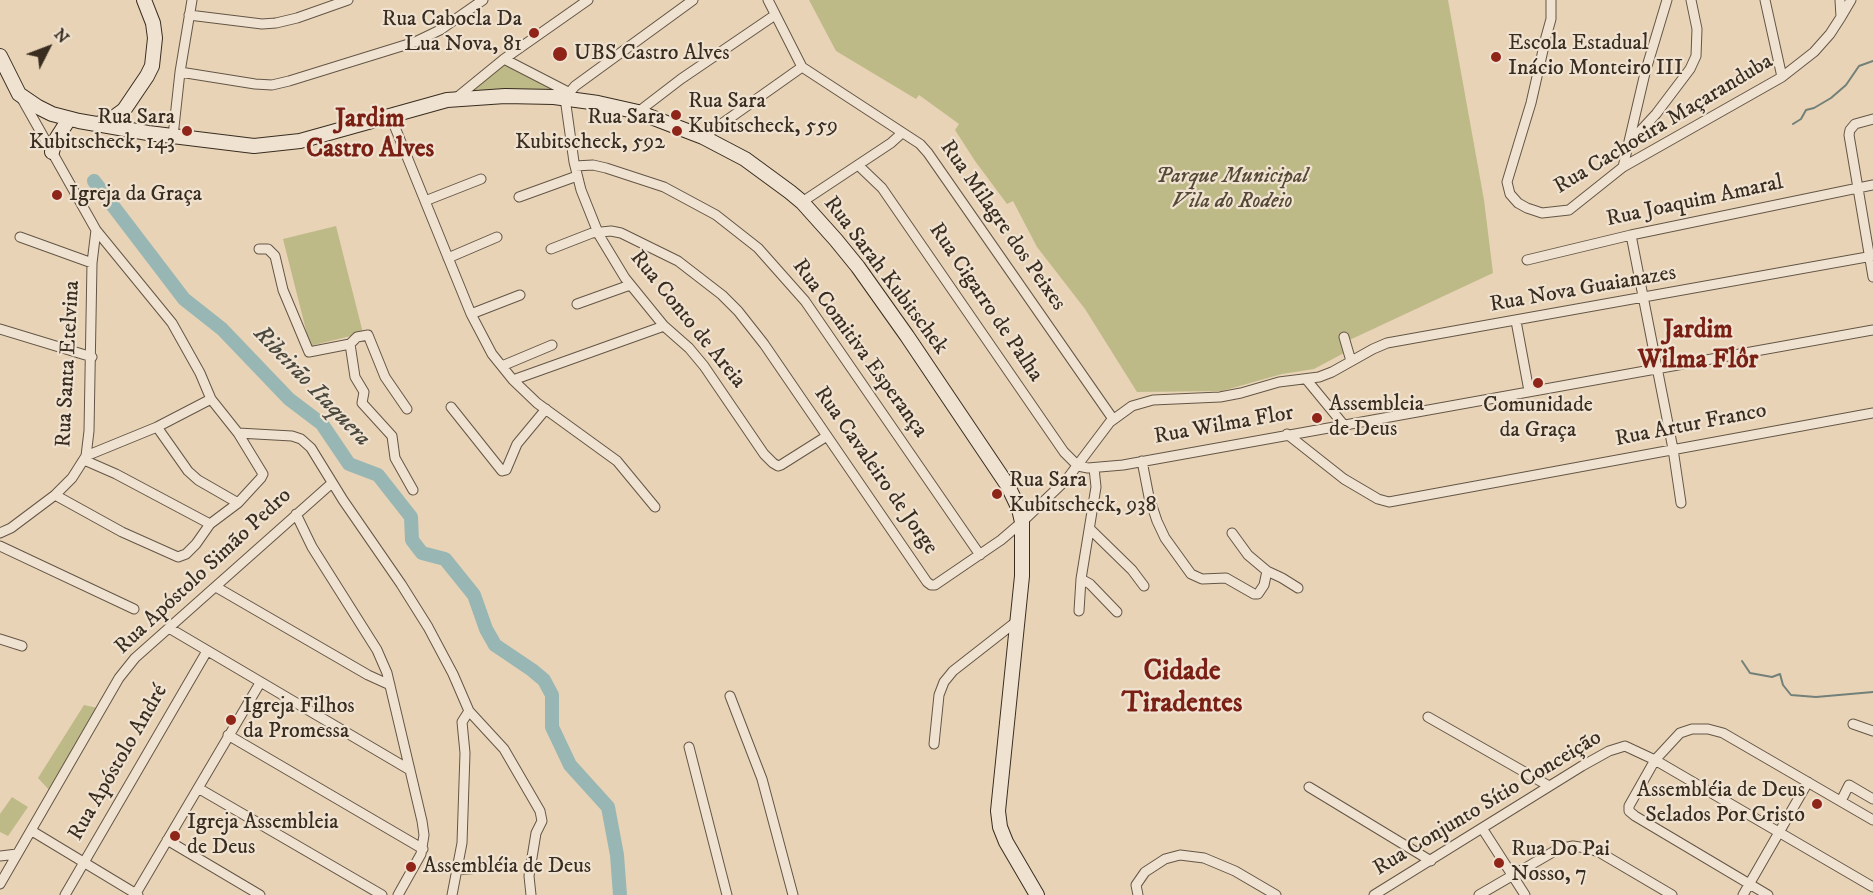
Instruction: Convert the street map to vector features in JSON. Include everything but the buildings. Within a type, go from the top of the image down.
[{"type":"street","points":[[99,123],[109,121],[124,110],[152,66],[155,38],[153,23],[144,0]]},
{"type":"street","points":[[166,135],[180,72],[192,0]]},
{"type":"street","points":[[189,15],[262,24],[276,23],[297,18],[343,0]]},
{"type":"street","points":[[180,72],[255,84],[272,85],[289,81],[424,38],[440,30],[483,0]]},
{"type":"street","points":[[455,99],[504,60],[588,0]]},
{"type":"street","points":[[504,60],[567,95],[693,0]]},
{"type":"street","name":"Rua Milagre dos Peixes","points":[[768,0],[802,67],[925,149],[1113,419]]},
{"type":"street","name":"Rua Cachoeira Maçaranduba","points":[[1551,0],[1551,19],[1531,103],[1510,170],[1508,189],[1514,198],[1527,208],[1542,213],[1569,210],[1623,167],[1782,77],[1820,46],[1851,0]]},
{"type":"street","points":[[1623,167],[1645,73],[1666,0]]},
{"type":"street","points":[[1629,142],[1656,114],[1693,63],[1698,45],[1691,0]]},
{"type":"street","points":[[1765,0],[1782,77]]},
{"type":"street","points":[[1840,0],[1841,17]]},
{"type":"street","points":[[638,112],[673,84],[775,15]]},
{"type":"street","points":[[0,56],[96,230],[172,323],[212,399],[238,433],[263,474],[238,503],[210,524],[186,554],[178,557],[122,532],[55,495]]},
{"type":"street","points":[[703,136],[802,67]]},
{"type":"street","name":"Rua Sarah Kubitschek","points":[[19,94],[38,107],[69,119],[166,135],[254,146],[300,141],[455,99],[505,96],[567,95],[638,112],[703,136],[746,159],[802,202],[836,240],[907,336],[1008,486],[1022,522]]},
{"type":"street","name":"Rua Conto de Areia","points":[[567,95],[576,171],[587,209],[597,232],[630,285],[664,326],[689,348],[704,366],[772,463],[782,465],[827,436]]},
{"type":"street","name":"Rua Sarah Kubitschek","points":[[124,110],[135,123],[166,135]]},
{"type":"street","points":[[390,115],[484,341],[513,380],[546,409],[617,460],[655,507]]},
{"type":"street","points":[[52,152],[55,141],[69,119]]},
{"type":"street","points":[[1873,119],[1860,122],[1850,129],[1850,144],[1873,277]]},
{"type":"street","points":[[802,202],[891,143],[902,133]]},
{"type":"street","name":"Rua Comitiva Esperança","points":[[576,171],[592,165],[664,187],[716,214],[758,248],[806,301],[980,555]]},
{"type":"street","name":"Rua Cigarro de Palha","points":[[858,165],[882,188],[1064,452],[1078,466]]},
{"type":"street","points":[[519,196],[576,171]]},
{"type":"street","points":[[425,201],[481,179]]},
{"type":"street","name":"Rua Joaquim Amaral","points":[[1527,260],[1631,235],[1873,185]]},
{"type":"street","name":"Rua Santa Etelvina","points":[[0,533],[11,528],[55,495],[72,478],[85,458],[92,357],[93,262],[96,230]]},
{"type":"street","name":"Rua Cavaleiro de Jorge","points":[[597,232],[611,231],[648,245],[678,261],[722,295],[753,329],[931,585],[940,582],[980,555],[1022,522],[1078,466],[1113,419]]},
{"type":"street","points":[[551,249],[597,232]]},
{"type":"street","points":[[1631,235],[1673,449],[1681,503]]},
{"type":"street","points":[[20,237],[93,262]]},
{"type":"street","points":[[448,258],[497,237]]},
{"type":"street","points":[[259,249],[268,249],[275,256],[283,290],[309,352],[350,344],[357,337],[368,336],[385,377],[407,410]]},
{"type":"street","name":"Rua Nova Guaianazes","points":[[1113,419],[1132,406],[1153,400],[1241,393],[1279,382],[1326,375],[1387,343],[1871,257]]},
{"type":"street","points":[[577,304],[630,285]]},
{"type":"street","points":[[471,314],[520,295]]},
{"type":"street","points":[[1516,321],[1529,391]]},
{"type":"street","points":[[513,380],[664,326]]},
{"type":"street","points":[[0,329],[92,357]]},
{"type":"street","name":"Rua Wilma Flor","points":[[1078,466],[1094,468],[1142,461],[1873,330]]},
{"type":"street","points":[[1344,337],[1351,361]]},
{"type":"street","points":[[350,344],[356,377],[364,392],[362,403],[392,436],[395,458],[413,490]]},
{"type":"street","points":[[502,366],[552,345]]},
{"type":"street","points":[[1306,379],[1343,424]]},
{"type":"street","points":[[85,458],[157,427],[212,399]]},
{"type":"street","points":[[451,407],[502,471],[507,470],[517,444],[546,409]]},
{"type":"street","name":"Rua Artur Franco","points":[[1287,434],[1344,479],[1378,499],[1389,502],[1873,413]]},
{"type":"street","points":[[157,427],[193,476],[238,503]]},
{"type":"street","points":[[238,433],[292,436],[311,448],[428,627],[453,674],[469,711],[504,748],[540,811],[542,821],[536,832],[529,876],[531,895]]},
{"type":"street","points":[[85,458],[210,524]]},
{"type":"street","points":[[1142,461],[1149,497],[1157,521],[1165,538],[1191,574],[1202,579],[1229,579],[1256,594],[1260,593],[1264,585],[1267,571]]},
{"type":"street","points":[[1079,611],[1096,487],[1094,468]]},
{"type":"street","name":"Rua Apóstolo Simão Pedro","points":[[0,884],[119,678],[135,658],[332,483]]},
{"type":"street","points":[[296,514],[317,556],[377,650],[384,663],[390,685],[424,835],[423,849],[398,895]]},
{"type":"street","points":[[1022,522],[1022,576],[998,811],[1000,827],[1006,842],[1037,895]]},
{"type":"street","points":[[1090,529],[1132,570],[1144,586]]},
{"type":"street","points":[[1232,533],[1248,555],[1267,571],[1298,588]]},
{"type":"street","points":[[0,546],[134,609]]},
{"type":"street","points":[[1082,579],[1090,584],[1117,612]]},
{"type":"street","points":[[216,586],[368,675],[390,685]]},
{"type":"street","points":[[934,744],[939,695],[944,682],[953,671],[1017,621]]},
{"type":"street","points":[[169,628],[410,770]]},
{"type":"street","points":[[0,639],[22,646]]},
{"type":"street","name":"Rua Apóstolo André","points":[[65,895],[207,651]]},
{"type":"street","points":[[32,831],[136,895],[260,682]]},
{"type":"street","points":[[730,696],[762,779],[793,895]]},
{"type":"street","points":[[452,895],[464,821],[465,753],[462,722],[469,711]]},
{"type":"street","points":[[1428,717],[1549,786]]},
{"type":"street","points":[[1853,724],[1873,731]]},
{"type":"street","points":[[1768,895],[1629,811],[1629,807],[1655,760],[1680,734],[1692,729],[1708,729],[1723,733],[1873,820]]},
{"type":"street","points":[[228,735],[423,849]]},
{"type":"street","points":[[689,747],[727,895]]},
{"type":"street","name":"Rua Conjunto Sítio Conceição","points":[[1374,895],[1549,786],[1609,751],[1621,747],[1630,747],[1655,760],[1873,887]]},
{"type":"street","points":[[1743,895],[1808,782]]},
{"type":"street","points":[[1841,801],[1850,785],[1873,799]]},
{"type":"street","points":[[1309,787],[1431,861]]},
{"type":"street","points":[[198,788],[382,895]]},
{"type":"street","points":[[1482,828],[1525,895]]},
{"type":"street","points":[[167,840],[260,895]]},
{"type":"street","points":[[1479,895],[1558,849],[1573,846],[1599,852],[1672,895]]},
{"type":"street","points":[[0,856],[17,854]]},
{"type":"street","points":[[1138,895],[1136,885],[1145,872],[1165,859],[1180,855],[1204,858],[1235,871],[1276,895]]},
{"type":"street","points":[[457,870],[491,867]]},
{"type":"green space","name":"Parque Municipal Vila do Rodeio","points":[[809,0],[1448,0],[1484,200],[1493,273],[1341,344],[1344,353],[1314,369],[1282,374],[1222,391],[1137,392],[1085,309],[1037,247],[1013,201],[1007,204],[975,161],[955,130],[959,124],[919,95],[916,99],[836,51]]},
{"type":"green space","points":[[505,63],[563,92],[467,93]]},
{"type":"green space","points":[[336,226],[363,333],[310,346],[283,239]]},
{"type":"green space","points":[[84,705],[102,709],[49,790],[38,778]]},
{"type":"green space","points":[[12,797],[28,807],[8,836],[0,832],[0,814]]},
{"type":"waterway","points":[[1793,124],[1801,119],[1806,110],[1831,98],[1846,85],[1859,66],[1873,61]]},
{"type":"waterway","name":"Ribeirão Itaquera","points":[[94,181],[184,299],[222,329],[289,399],[322,424],[349,464],[378,475],[411,517],[412,540],[422,553],[445,559],[474,595],[486,629],[495,645],[544,680],[552,695],[552,727],[570,765],[608,807],[617,855],[620,895]]},
{"type":"waterway","points":[[1742,661],[1750,673],[1772,677],[1780,674],[1783,685],[1791,695],[1816,697],[1873,692]]},
{"type":"place","name":"Rua Cabocla Da Lua Nova, 81","points":[[534,33]]},
{"type":"place","name":"UBS Castro Alves","points":[[560,54]]},
{"type":"place","name":"Escola Estadual Inácio Monteiro III","points":[[1496,57]]},
{"type":"place","name":"Rua Sara Kubitscheck, 559","points":[[676,115]]},
{"type":"place","name":"Rua Sara Kubitscheck, 143","points":[[187,131]]},
{"type":"place","name":"Rua Sara Kubitscheck, 592","points":[[677,131]]},
{"type":"place","name":"Igreja da Graça","points":[[57,195]]},
{"type":"place","name":"Comunidade da Graça","points":[[1538,383]]},
{"type":"place","name":"Assembleia de Deus","points":[[1317,418]]},
{"type":"place","name":"Rua Sara Kubitscheck, 938","points":[[997,494]]},
{"type":"place","name":"Igreja Filhos da Promessa","points":[[231,720]]},
{"type":"place","name":"Assembléia de Deus Selados Por Cristo","points":[[1817,804]]},
{"type":"place","name":"Igreja Assembleia de Deus","points":[[175,836]]},
{"type":"place","name":"Rua Do Pai Nosso, 7","points":[[1499,863]]},
{"type":"place","name":"Assembléia de Deus","points":[[411,867]]},
{"type":"district","name":"Jardim Castro Alves","points":[[370,136]]},
{"type":"district","name":"Jardim Wilma Flôr","points":[[1698,347]]},
{"type":"district","name":"Cidade Tiradentes","points":[[1182,689]]}]
